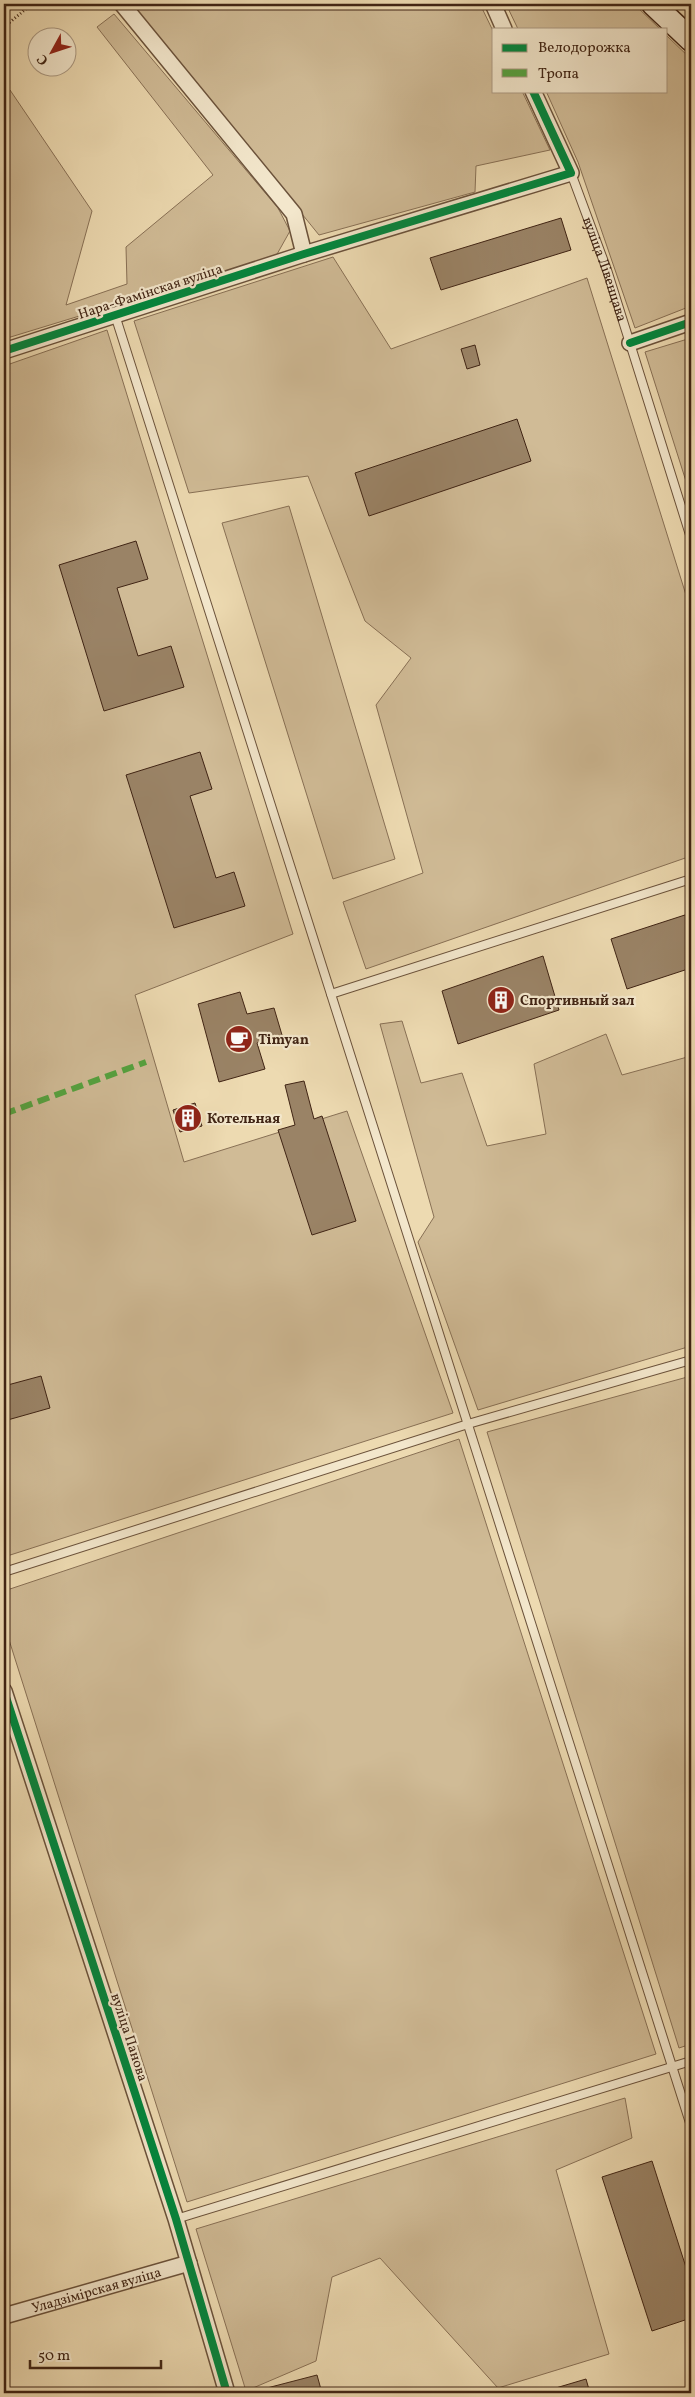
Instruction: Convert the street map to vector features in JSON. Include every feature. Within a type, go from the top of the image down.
[{"type":"street","points":[[122,4],[294,214],[304,254]]},
{"type":"street","points":[[492,4],[504,28]]},
{"type":"street","points":[[653,4],[691,40]]},
{"type":"street","name":"вуліца Лівенцава","points":[[533,92],[571,173]]},
{"type":"street","name":"Нара-Фамінская вуліца","points":[[4,351],[304,254],[571,173]]},
{"type":"street","points":[[630,343],[691,322]]},
{"type":"street","name":"вуліца Панова","points":[[4,1691],[6,1709],[176,2219],[227,2393]]},
{"type":"street","name":"Уладзімірская вуліца","points":[[4,2316],[189,2263]]},
{"type":"lane","name":"вуліца Лівенцава","points":[[571,173],[607,270],[691,538]]},
{"type":"lane","points":[[115,315],[691,2126]]},
{"type":"lane","points":[[331,994],[691,879]]},
{"type":"lane","points":[[4,1572],[468,1424],[691,1360]]},
{"type":"lane","points":[[176,2219],[691,2060]]},
{"type":"path","points":[[4,27],[32,4]]},
{"type":"shaded area","points":[[132,4],[480,4],[492,29],[492,92],[522,92],[550,150],[476,166],[475,192],[319,235]]},
{"type":"shaded area","points":[[506,4],[634,4],[659,28],[518,28]]},
{"type":"shaded area","points":[[114,14],[278,208],[290,231],[276,256],[4,339],[4,94],[10,90],[92,211],[66,305],[127,284],[126,247],[213,175],[97,27]]},
{"type":"shaded area","points":[[668,37],[691,59],[691,306],[635,328],[578,162],[546,92],[668,92]]},
{"type":"shaded area","points":[[333,257],[391,349],[587,278],[691,611],[691,856],[366,969],[343,902],[423,873],[376,705],[411,658],[365,621],[308,476],[189,493],[134,321]]},
{"type":"shaded area","points":[[107,330],[293,934],[135,995],[184,1162],[347,1111],[453,1413],[4,1557],[4,366]]},
{"type":"shaded area","points":[[691,338],[691,497],[645,352]]},
{"type":"shaded area","points":[[289,506],[395,859],[333,879],[222,523]]},
{"type":"shaded area","points":[[402,1021],[421,1083],[462,1073],[487,1146],[546,1134],[534,1064],[606,1034],[622,1075],[691,1056],[691,1346],[478,1410],[418,1242],[434,1217],[380,1024]]},
{"type":"shaded area","points":[[691,1376],[691,2044],[679,2048],[487,1432]]},
{"type":"shaded area","points":[[459,1439],[656,2054],[187,2202],[4,1624],[4,1591]]},
{"type":"shaded area","points":[[625,2098],[632,2138],[556,2170],[609,2354],[498,2388],[380,2258],[332,2277],[316,2361],[246,2391],[196,2229]]},
{"type":"building","points":[[561,218],[571,250],[441,290],[430,258]]},
{"type":"building","points":[[475,345],[480,365],[467,369],[461,349]]},
{"type":"building","points":[[517,419],[531,461],[369,516],[355,473]]},
{"type":"building","points":[[136,541],[148,579],[117,588],[138,656],[171,646],[184,687],[104,711],[59,565]]},
{"type":"building","points":[[200,752],[212,789],[190,796],[216,878],[234,872],[245,906],[174,928],[126,775]]},
{"type":"building","points":[[691,913],[691,968],[627,989],[611,939]]},
{"type":"building","name":"Спортивный зал","points":[[543,956],[559,1010],[458,1044],[442,991]]},
{"type":"building","name":"Timyan","points":[[240,992],[247,1014],[274,1008],[282,1035],[257,1043],[265,1069],[219,1082],[198,1004]]},
{"type":"building","points":[[304,1081],[314,1119],[322,1116],[356,1221],[312,1235],[278,1130],[295,1125],[285,1085]]},
{"type":"building","name":"Котельная","points":[[195,1103],[202,1126],[180,1132],[173,1110]]},
{"type":"building","points":[[41,1376],[50,1408],[4,1421],[4,1386]]},
{"type":"building","points":[[652,2161],[691,2283],[691,2318],[652,2331],[602,2177]]},
{"type":"building","points":[[317,2375],[322,2393],[268,2393],[267,2388]]},
{"type":"building","points":[[586,2379],[590,2393],[549,2393],[549,2390]]},
{"type":"marked path","points":[[4,1114],[146,1062]]},
{"type":"cycle path","points":[[4,351],[304,254],[571,173],[533,92]]},
{"type":"cycle path","points":[[630,343],[691,322]]},
{"type":"cycle path","points":[[4,1691],[176,2219],[227,2393]]},
{"type":"place","name":"Спортивный зал","points":[[501,1000]]},
{"type":"place","name":"Timyan","points":[[239,1039]]},
{"type":"place","name":"Котельная","points":[[188,1118]]}]
